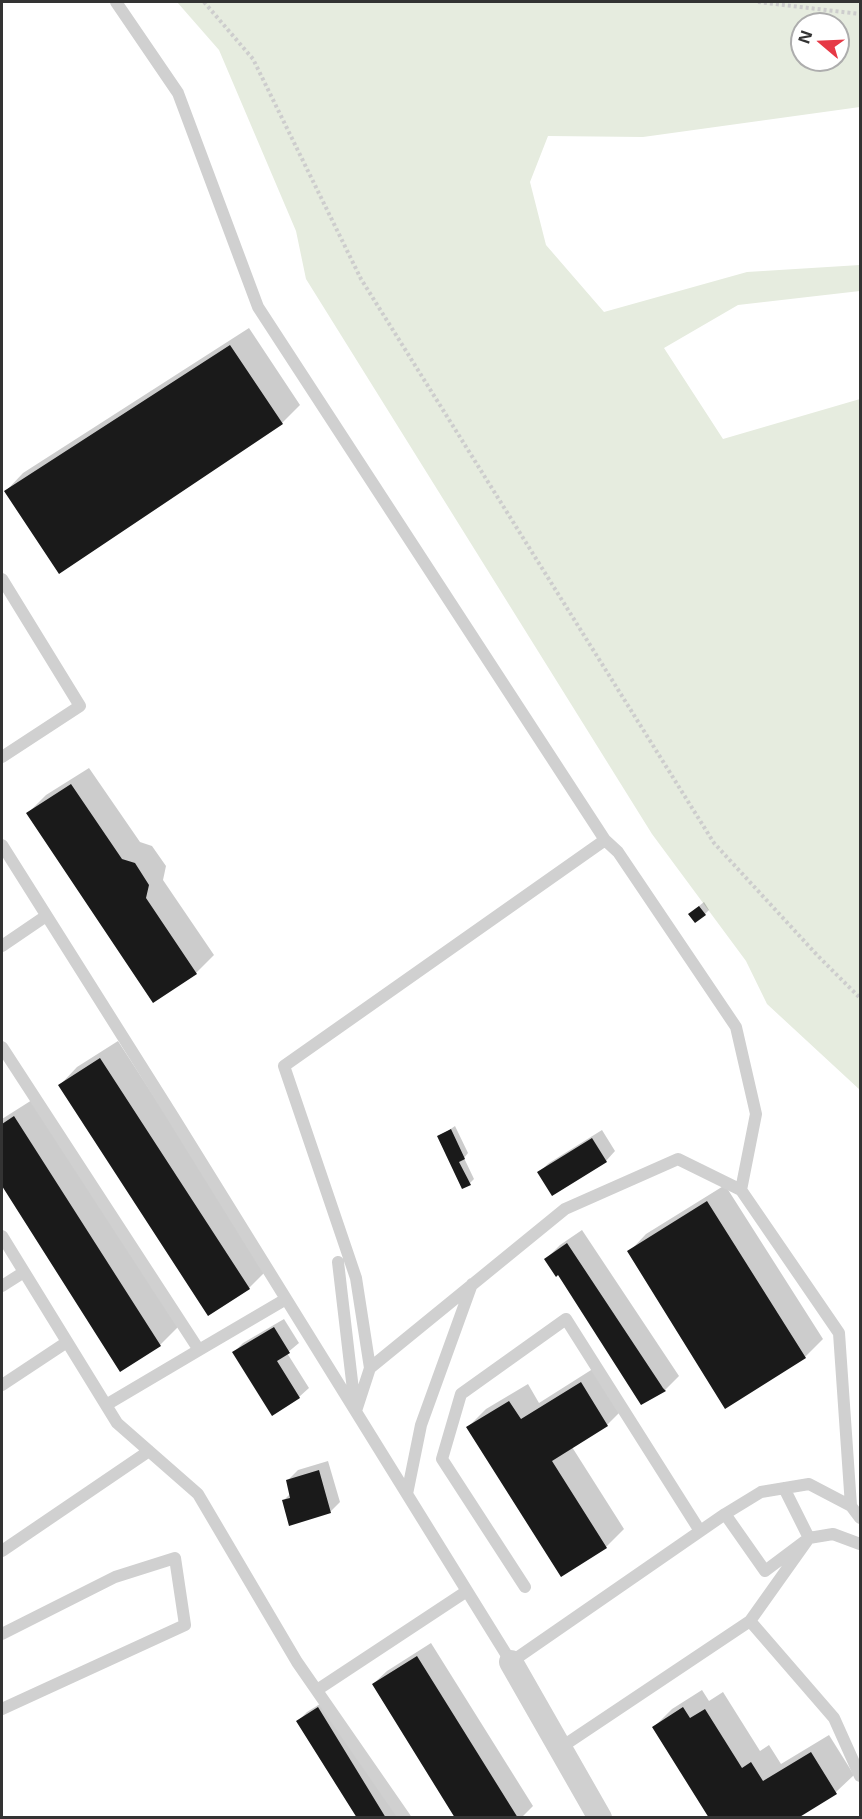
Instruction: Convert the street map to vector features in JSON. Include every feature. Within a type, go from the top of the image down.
[{"type":"street","points":[[511,1662],[600,1818]]},
{"type":"lane","points":[[116,2],[178,93],[258,307],[605,840],[618,852],[736,1028],[756,1114],[741,1190]]},
{"type":"lane","points":[[2,579],[80,706],[2,757]]},
{"type":"lane","points":[[356,1411],[370,1368],[356,1278],[284,1066],[605,840]]},
{"type":"lane","points":[[2,845],[511,1662],[700,1531],[761,1492],[809,1484],[851,1506],[861,1518]]},
{"type":"lane","points":[[2,946],[46,916]]},
{"type":"lane","points":[[2,1047],[198,1350]]},
{"type":"lane","points":[[370,1368],[565,1209],[678,1159],[741,1190],[839,1334],[851,1506]]},
{"type":"lane","points":[[2,1236],[117,1423],[198,1494],[297,1662],[405,1818]]},
{"type":"lane","points":[[338,1262],[356,1411]]},
{"type":"lane","points":[[2,1286],[24,1272]]},
{"type":"lane","points":[[407,1494],[421,1425],[473,1283]]},
{"type":"lane","points":[[106,1405],[286,1299]]},
{"type":"lane","points":[[525,1587],[442,1459],[461,1394],[566,1319],[700,1531]]},
{"type":"lane","points":[[2,1385],[67,1342]]},
{"type":"lane","points":[[2,1551],[149,1451]]},
{"type":"lane","points":[[784,1488],[809,1538]]},
{"type":"lane","points":[[725,1514],[765,1571],[809,1538],[833,1534],[861,1544]]},
{"type":"lane","points":[[560,1748],[750,1622],[809,1538]]},
{"type":"lane","points":[[2,1634],[115,1577],[175,1558],[185,1625],[2,1709]]},
{"type":"lane","points":[[317,1690],[467,1591]]},
{"type":"lane","points":[[750,1622],[834,1718],[861,1776]]},
{"type":"path","points":[[204,2],[254,59],[361,279],[714,843],[817,955],[861,998]]},
{"type":"path","points":[[759,2],[861,14]]},
{"type":"shaded area","points":[[177,2],[860,2],[860,107],[643,137],[548,136],[530,182],[546,245],[604,312],[747,272],[860,265],[860,291],[738,305],[664,348],[723,439],[860,399],[860,1090],[767,1004],[746,961],[652,834],[306,279],[296,231],[219,50]]},
{"type":"building","points":[[230,345],[283,424],[59,574],[4,491]]},
{"type":"building","points":[[71,784],[122,859],[135,863],[149,885],[146,898],[197,974],[153,1003],[26,813]]},
{"type":"building","points":[[699,906],[706,915],[695,923],[688,914]]},
{"type":"building","points":[[100,1058],[250,1289],[208,1316],[58,1085]]},
{"type":"building","points":[[14,1116],[161,1346],[120,1372],[2,1186],[2,1124]]},
{"type":"building","points":[[451,1129],[465,1159],[459,1162],[471,1185],[462,1189],[437,1136]]},
{"type":"building","points":[[592,1138],[607,1162],[552,1196],[537,1172]]},
{"type":"building","points":[[707,1201],[806,1358],[725,1409],[627,1251]]},
{"type":"building","points":[[567,1243],[666,1391],[641,1405],[558,1275],[556,1277],[544,1259]]},
{"type":"building","points":[[274,1327],[290,1353],[277,1361],[300,1398],[272,1416],[232,1352]]},
{"type":"building","points":[[581,1382],[608,1426],[552,1461],[607,1548],[561,1577],[466,1427],[509,1401],[521,1419]]},
{"type":"building","points":[[319,1470],[331,1513],[289,1526],[282,1500],[290,1498],[286,1480]]},
{"type":"building","points":[[417,1656],[518,1818],[455,1818],[372,1684]]},
{"type":"building","points":[[318,1707],[386,1818],[357,1818],[296,1721]]},
{"type":"building","points":[[683,1707],[690,1718],[705,1709],[742,1768],[751,1762],[763,1781],[811,1752],[837,1794],[798,1818],[709,1818],[652,1727]]}]
